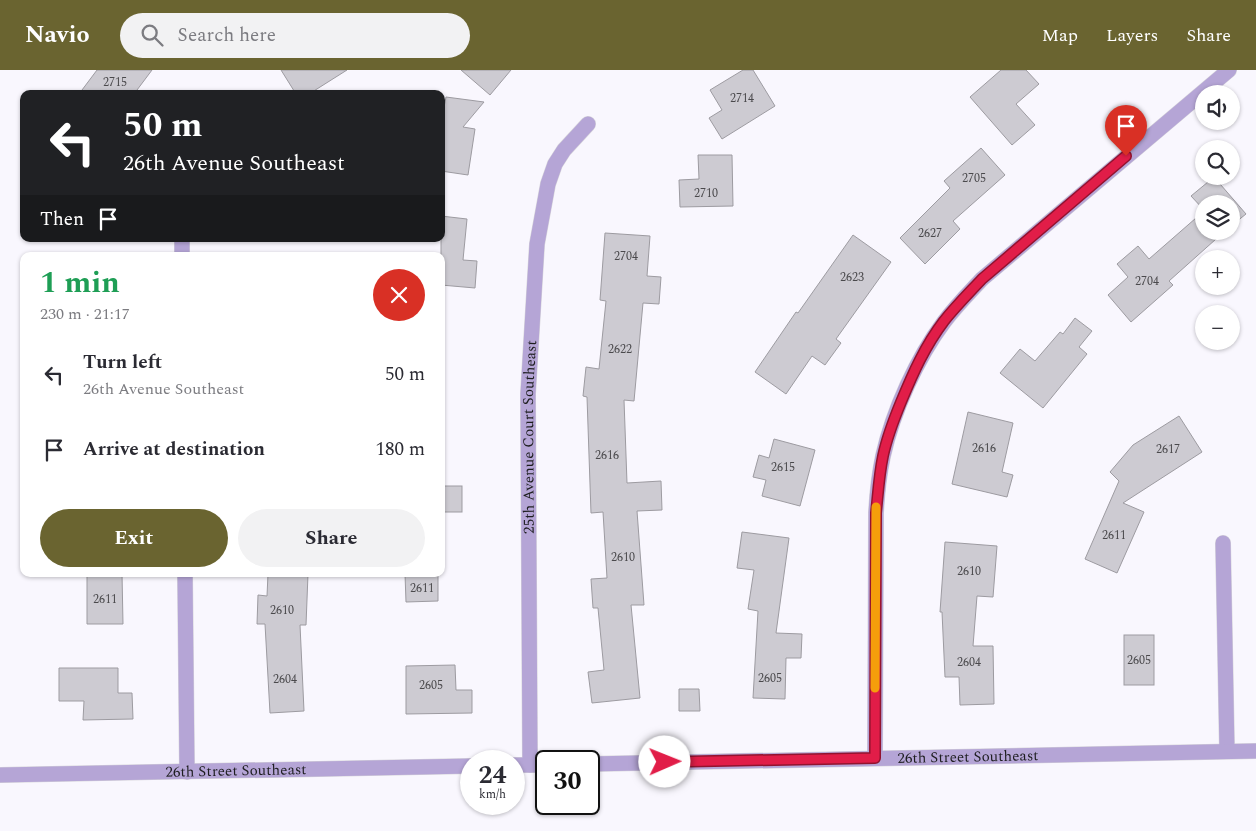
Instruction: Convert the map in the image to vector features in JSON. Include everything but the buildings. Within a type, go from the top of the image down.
[{"type":"street","points":[[875,758],[876,513],[878,484],[891,426],[913,372],[944,322],[982,279],[1229,70]]},
{"type":"street","name":"25th Avenue Court Southeast","points":[[530,765],[528,394],[537,244],[548,184],[555,164],[564,150],[588,124]]},
{"type":"street","points":[[1223,543],[1227,751]]},
{"type":"street","points":[[185,577],[187,772]]},
{"type":"street","name":"26th Street Southeast","points":[[600,764],[1256,751]]},
{"type":"street","points":[[525,765],[535,765]]},
{"type":"street","name":"26th Street Southeast","points":[[0,776],[460,766]]},
{"type":"slow traffic","points":[[875,688],[876,507]]},
{"type":"route","points":[[665,762],[875,758],[876,513],[878,484],[891,426],[913,372],[944,322],[982,279],[1126,156]]}]
